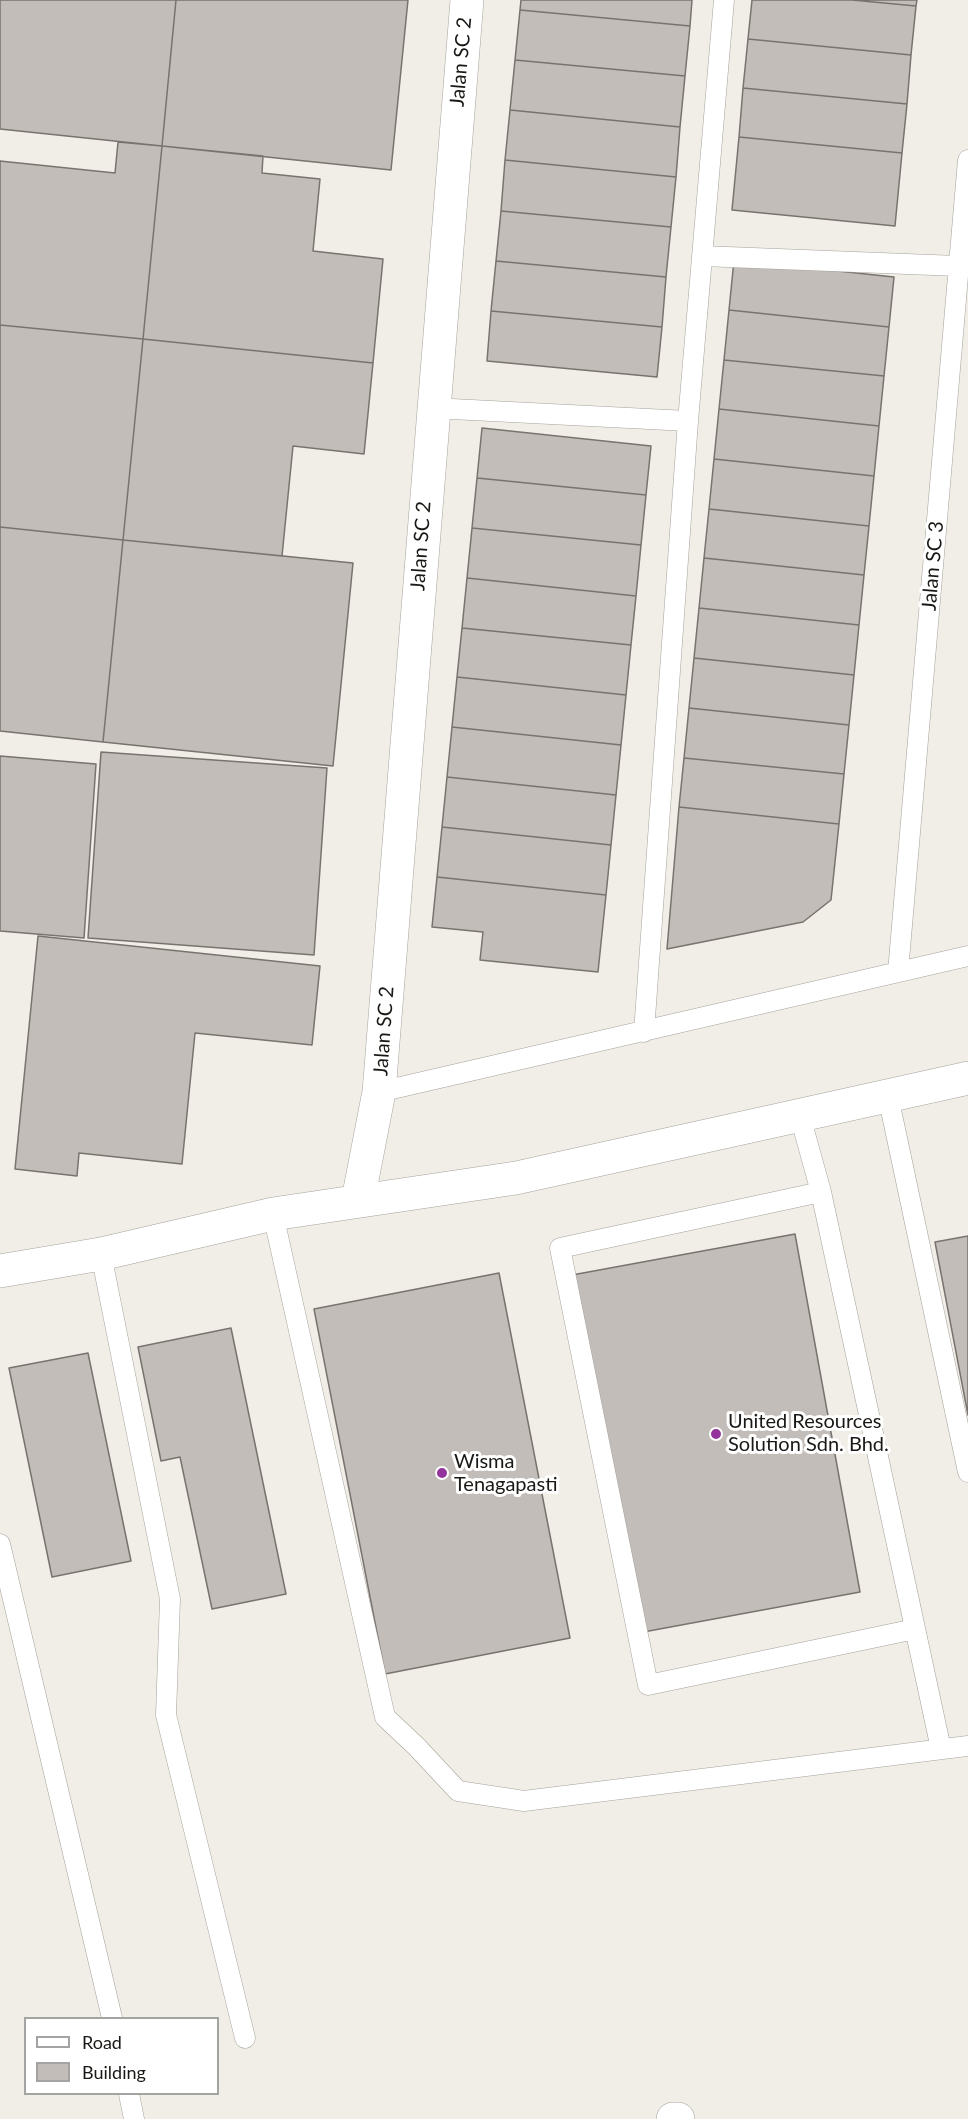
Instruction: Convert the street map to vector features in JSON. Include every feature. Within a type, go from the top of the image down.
[{"type":"street","name":"Jalan SC 2","points":[[358,1200],[379,1092],[432,408],[467,0]]},
{"type":"street","points":[[0,1271],[101,1254],[273,1214],[516,1178],[968,1078]]},
{"type":"lane","points":[[644,1032],[688,421],[724,0]]},
{"type":"lane","name":"Jalan SC 3","points":[[898,972],[958,266],[965,228],[968,160]]},
{"type":"lane","points":[[702,256],[958,266]]},
{"type":"lane","points":[[432,408],[688,421]]},
{"type":"lane","points":[[379,1092],[968,956]]},
{"type":"lane","points":[[888,1096],[968,1472]]},
{"type":"lane","points":[[800,1116],[821,1192],[941,1749]]},
{"type":"lane","points":[[821,1192],[560,1248],[648,1685],[915,1629]]},
{"type":"lane","points":[[273,1214],[386,1717],[458,1791],[524,1801],[968,1746]]},
{"type":"lane","points":[[101,1254],[170,1599],[166,1715],[245,2038]]},
{"type":"lane","points":[[0,1544],[112,2017]]},
{"type":"lane","points":[[129,2095],[134,2119]]},
{"type":"building","points":[[0,0],[176,0],[162,146],[0,129]]},
{"type":"building","points":[[176,0],[408,0],[391,170],[162,146]]},
{"type":"building","points":[[521,0],[692,0],[690,26],[520,10]]},
{"type":"building","points":[[752,0],[852,0],[916,6],[911,55],[748,39]]},
{"type":"building","points":[[852,0],[917,0],[916,6]]},
{"type":"building","points":[[520,10],[690,26],[685,76],[515,60]]},
{"type":"building","points":[[748,39],[911,55],[907,104],[743,88]]},
{"type":"building","points":[[515,60],[685,76],[680,127],[510,110]]},
{"type":"building","points":[[743,88],[907,104],[902,153],[739,137]]},
{"type":"building","points":[[510,110],[680,127],[676,177],[505,160]]},
{"type":"building","points":[[739,137],[902,153],[895,226],[732,210]]},
{"type":"building","points":[[118,142],[162,146],[143,339],[0,325],[0,161],[115,173]]},
{"type":"building","points":[[162,146],[263,156],[262,173],[320,179],[313,251],[383,259],[373,363],[143,339]]},
{"type":"building","points":[[505,160],[676,177],[671,227],[501,211]]},
{"type":"building","points":[[501,211],[671,227],[666,277],[496,261]]},
{"type":"building","points":[[734,260],[894,277],[889,327],[729,310]]},
{"type":"building","points":[[496,261],[666,277],[662,327],[491,311]]},
{"type":"building","points":[[729,310],[889,327],[884,376],[724,360]]},
{"type":"building","points":[[491,311],[662,327],[657,377],[487,361]]},
{"type":"building","points":[[0,325],[143,339],[123,540],[0,527]]},
{"type":"building","points":[[143,339],[373,363],[364,454],[293,446],[282,556],[123,540]]},
{"type":"building","points":[[724,360],[884,376],[879,426],[719,409]]},
{"type":"building","points":[[719,409],[879,426],[874,476],[714,459]]},
{"type":"building","points":[[482,428],[651,446],[646,495],[477,478]]},
{"type":"building","points":[[714,459],[874,476],[869,526],[709,509]]},
{"type":"building","points":[[477,478],[646,495],[641,545],[472,528]]},
{"type":"building","points":[[709,509],[869,526],[864,575],[704,558]]},
{"type":"building","points":[[0,527],[123,540],[103,742],[0,731]]},
{"type":"building","points":[[472,528],[641,545],[636,596],[467,578]]},
{"type":"building","points":[[123,540],[353,563],[333,766],[103,742]]},
{"type":"building","points":[[704,558],[864,575],[859,625],[699,608]]},
{"type":"building","points":[[467,578],[636,596],[631,645],[462,628]]},
{"type":"building","points":[[699,608],[859,625],[854,675],[694,658]]},
{"type":"building","points":[[462,628],[631,645],[626,695],[457,677]]},
{"type":"building","points":[[694,658],[854,675],[849,725],[689,708]]},
{"type":"building","points":[[457,677],[626,695],[621,745],[452,727]]},
{"type":"building","points":[[689,708],[849,725],[844,774],[684,758]]},
{"type":"building","points":[[452,727],[621,745],[616,795],[447,777]]},
{"type":"building","points":[[101,752],[327,768],[314,955],[88,938]]},
{"type":"building","points":[[0,756],[96,764],[84,938],[0,931]]},
{"type":"building","points":[[684,758],[844,774],[839,824],[679,807]]},
{"type":"building","points":[[447,777],[616,795],[611,845],[442,827]]},
{"type":"building","points":[[679,807],[839,824],[831,900],[803,922],[667,949]]},
{"type":"building","points":[[442,827],[611,845],[606,895],[437,877]]},
{"type":"building","points":[[437,877],[606,895],[598,972],[480,960],[483,932],[432,927]]},
{"type":"building","points":[[38,936],[320,966],[312,1045],[195,1033],[182,1164],[79,1153],[77,1176],[15,1169]]},
{"type":"building","name":"United Resources Solution Sdn. Bhd.","points":[[795,1234],[860,1592],[638,1633],[572,1275]]},
{"type":"building","points":[[968,1236],[968,1415],[935,1242]]},
{"type":"building","name":"Wisma Tenagapasti","points":[[499,1273],[570,1638],[385,1674],[314,1309]]},
{"type":"building","points":[[231,1328],[286,1594],[212,1609],[180,1457],[161,1461],[138,1347]]},
{"type":"building","points":[[88,1353],[131,1561],[52,1577],[9,1368]]},
{"type":"place","name":"United Resources Solution Sdn. Bhd.","points":[[716,1434]]},
{"type":"place","name":"Wisma Tenagapasti","points":[[442,1473]]}]
